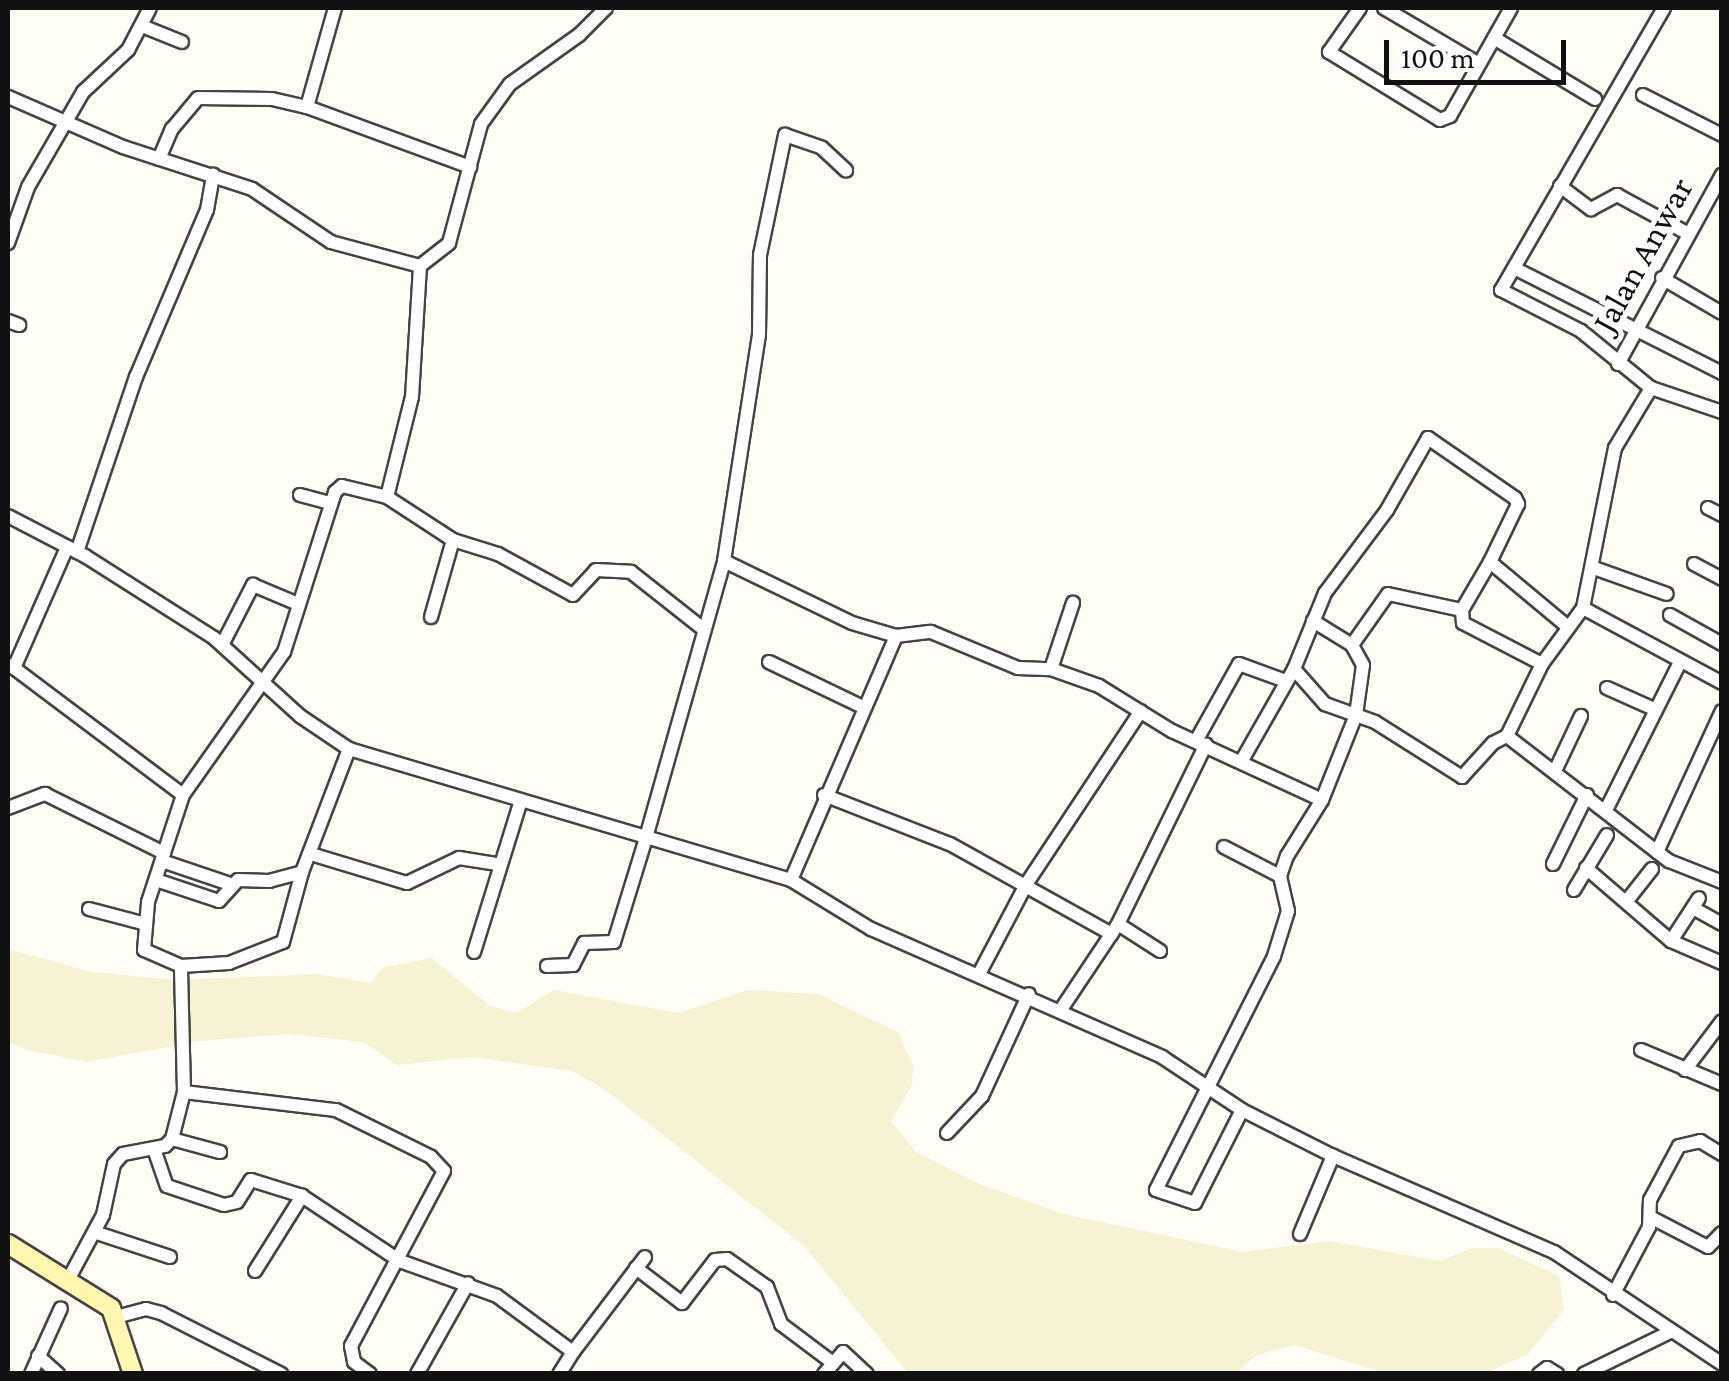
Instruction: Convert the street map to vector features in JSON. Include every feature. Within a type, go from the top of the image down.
[{"type":"main road","points":[[8,1244],[68,1280],[116,1317],[133,1374]]},
{"type":"street","points":[[8,243],[28,187],[82,92],[128,50],[150,8]]},
{"type":"street","points":[[307,108],[335,8]]},
{"type":"street","points":[[420,266],[446,248],[481,124],[510,84],[606,8]]},
{"type":"street","points":[[1360,8],[1329,52],[1440,120],[1450,116],[1508,9]]},
{"type":"street","points":[[1384,8],[1479,64]]},
{"type":"street","points":[[1664,8],[1501,290],[1580,331],[1650,388],[1720,407]]},
{"type":"street","points":[[142,26],[182,42]]},
{"type":"street","points":[[1494,38],[1595,98]]},
{"type":"street","points":[[1643,95],[1722,135]]},
{"type":"street","points":[[8,97],[65,124],[213,175],[278,202],[318,236],[420,266]]},
{"type":"street","points":[[159,159],[172,128],[198,98],[272,99],[470,167]]},
{"type":"street","points":[[548,966],[573,966],[584,943],[614,942],[645,841],[724,561],[759,335],[760,254],[785,135],[822,148],[846,170]]},
{"type":"street","points":[[182,795],[11,666],[72,550],[136,377],[202,224],[213,175]]},
{"type":"street","name":"Jalan Anwar","points":[[1618,364],[1722,175]]},
{"type":"street","points":[[1560,186],[1591,208],[1617,195],[1687,233]]},
{"type":"street","points":[[387,497],[412,397],[420,266]]},
{"type":"street","points":[[1516,269],[1722,373]]},
{"type":"street","points":[[1662,278],[1722,313]]},
{"type":"street","points":[[1062,1008],[1115,929],[1239,664],[1290,675],[1325,704],[1356,715],[1462,777],[1492,743],[1507,736],[1542,664],[1582,608],[1594,568],[1614,448],[1650,388]]},
{"type":"street","points":[[1241,762],[1290,675],[1314,620],[1428,438],[1518,504],[1462,610]]},
{"type":"street","points":[[349,750],[302,872],[279,946],[229,962],[181,966],[144,950],[156,880],[182,795],[267,683],[298,604],[330,503],[342,486],[387,497],[453,540],[498,554],[573,595],[596,570],[631,572],[702,628]]},
{"type":"street","points":[[300,495],[330,503]]},
{"type":"street","points":[[1708,508],[1722,516]]},
{"type":"street","points":[[8,516],[72,550],[222,645],[349,750],[645,841],[791,880],[871,928],[1062,1008],[1162,1057],[1242,1110],[1333,1156],[1554,1252],[1613,1295],[1722,1364]]},
{"type":"street","points":[[430,617],[453,540]]},
{"type":"street","points":[[724,561],[804,604],[896,636],[931,632],[1018,668],[1050,669],[1322,800]]},
{"type":"street","points":[[1490,562],[1568,627]]},
{"type":"street","points":[[1694,564],[1722,579]]},
{"type":"street","points":[[1594,568],[1667,594]]},
{"type":"street","points":[[222,645],[253,585],[298,604]]},
{"type":"street","points":[[1352,645],[1388,594],[1462,610]]},
{"type":"street","points":[[1050,669],[1073,603]]},
{"type":"street","points":[[1582,608],[1722,683]]},
{"type":"street","points":[[1462,610],[1470,631],[1542,664]]},
{"type":"street","points":[[1670,615],[1722,644]]},
{"type":"street","points":[[1242,1110],[1195,1203],[1161,1194],[1155,1184],[1274,956],[1288,911],[1280,876],[1322,800],[1356,715],[1362,665],[1352,645],[1314,620]]},
{"type":"street","points":[[791,880],[862,706],[896,636]]},
{"type":"street","points":[[769,662],[862,706]]},
{"type":"street","points":[[1607,688],[1658,711],[1679,664]]},
{"type":"street","points":[[1606,810],[1652,708]]},
{"type":"street","points":[[978,974],[1027,883],[1140,710]]},
{"type":"street","points":[[1656,852],[1722,711]]},
{"type":"street","points":[[1555,771],[1581,716]]},
{"type":"street","points":[[1507,736],[1656,852],[1722,882]]},
{"type":"street","points":[[8,808],[45,794],[163,857],[233,885],[302,872]]},
{"type":"street","points":[[824,795],[1027,883],[1160,951]]},
{"type":"street","points":[[1553,864],[1587,795]]},
{"type":"street","points":[[474,952],[498,864],[521,800]]},
{"type":"street","points":[[1574,890],[1607,835]]},
{"type":"street","points":[[1224,847],[1280,876]]},
{"type":"street","points":[[310,854],[407,883],[459,858],[498,864]]},
{"type":"street","points":[[1586,868],[1671,940],[1722,962]]},
{"type":"street","points":[[1626,902],[1652,869]]},
{"type":"street","points":[[156,880],[219,901],[233,885]]},
{"type":"street","points":[[1671,940],[1696,903],[1722,924]]},
{"type":"street","points":[[89,909],[146,924]]},
{"type":"street","points":[[68,1280],[94,1232],[114,1164],[123,1154],[154,1149],[172,1138],[184,1092],[181,966]]},
{"type":"street","points":[[947,1133],[982,1096],[1029,994]]},
{"type":"street","points":[[1685,1070],[1722,1021]]},
{"type":"street","points":[[1641,1050],[1722,1084]]},
{"type":"street","points":[[184,1092],[336,1110],[431,1157],[444,1171],[400,1262],[351,1346],[354,1362],[370,1374]]},
{"type":"street","points":[[172,1138],[220,1152]]},
{"type":"street","points":[[1613,1295],[1652,1218],[1650,1200],[1679,1146],[1700,1141],[1722,1154]]},
{"type":"street","points":[[154,1149],[167,1186],[224,1205],[237,1202],[251,1180],[302,1196],[400,1262],[496,1296],[573,1352]]},
{"type":"street","points":[[1300,1234],[1333,1156]]},
{"type":"street","points":[[255,1271],[302,1196]]},
{"type":"street","points":[[1652,1218],[1708,1247],[1722,1233]]},
{"type":"street","points":[[94,1232],[170,1257]]},
{"type":"street","points":[[559,1374],[640,1262],[682,1303],[714,1260],[724,1257],[767,1287],[781,1324],[828,1368],[843,1352],[867,1374]]},
{"type":"street","points":[[416,1374],[468,1283]]},
{"type":"street","points":[[30,1374],[61,1308]]},
{"type":"street","points":[[116,1317],[146,1309],[161,1313],[280,1374]]},
{"type":"street","points":[[1584,1374],[1670,1332]]},
{"type":"street","points":[[38,1356],[58,1374]]},
{"type":"street","points":[[1540,1374],[1557,1374]]},
{"type":"shaded area","points":[[8,949],[92,972],[176,980],[317,974],[371,983],[382,968],[432,958],[490,1006],[516,1013],[554,990],[679,1013],[748,990],[818,994],[898,1032],[914,1068],[911,1088],[891,1121],[916,1152],[975,1182],[1063,1214],[1243,1252],[1330,1241],[1440,1261],[1472,1248],[1498,1248],[1559,1276],[1564,1310],[1528,1354],[1486,1373],[1385,1373],[1294,1345],[1257,1355],[1236,1373],[908,1373],[804,1246],[607,1091],[572,1071],[473,1057],[397,1065],[363,1042],[288,1034],[199,1041],[87,1062],[31,1051],[8,1042]]}]
